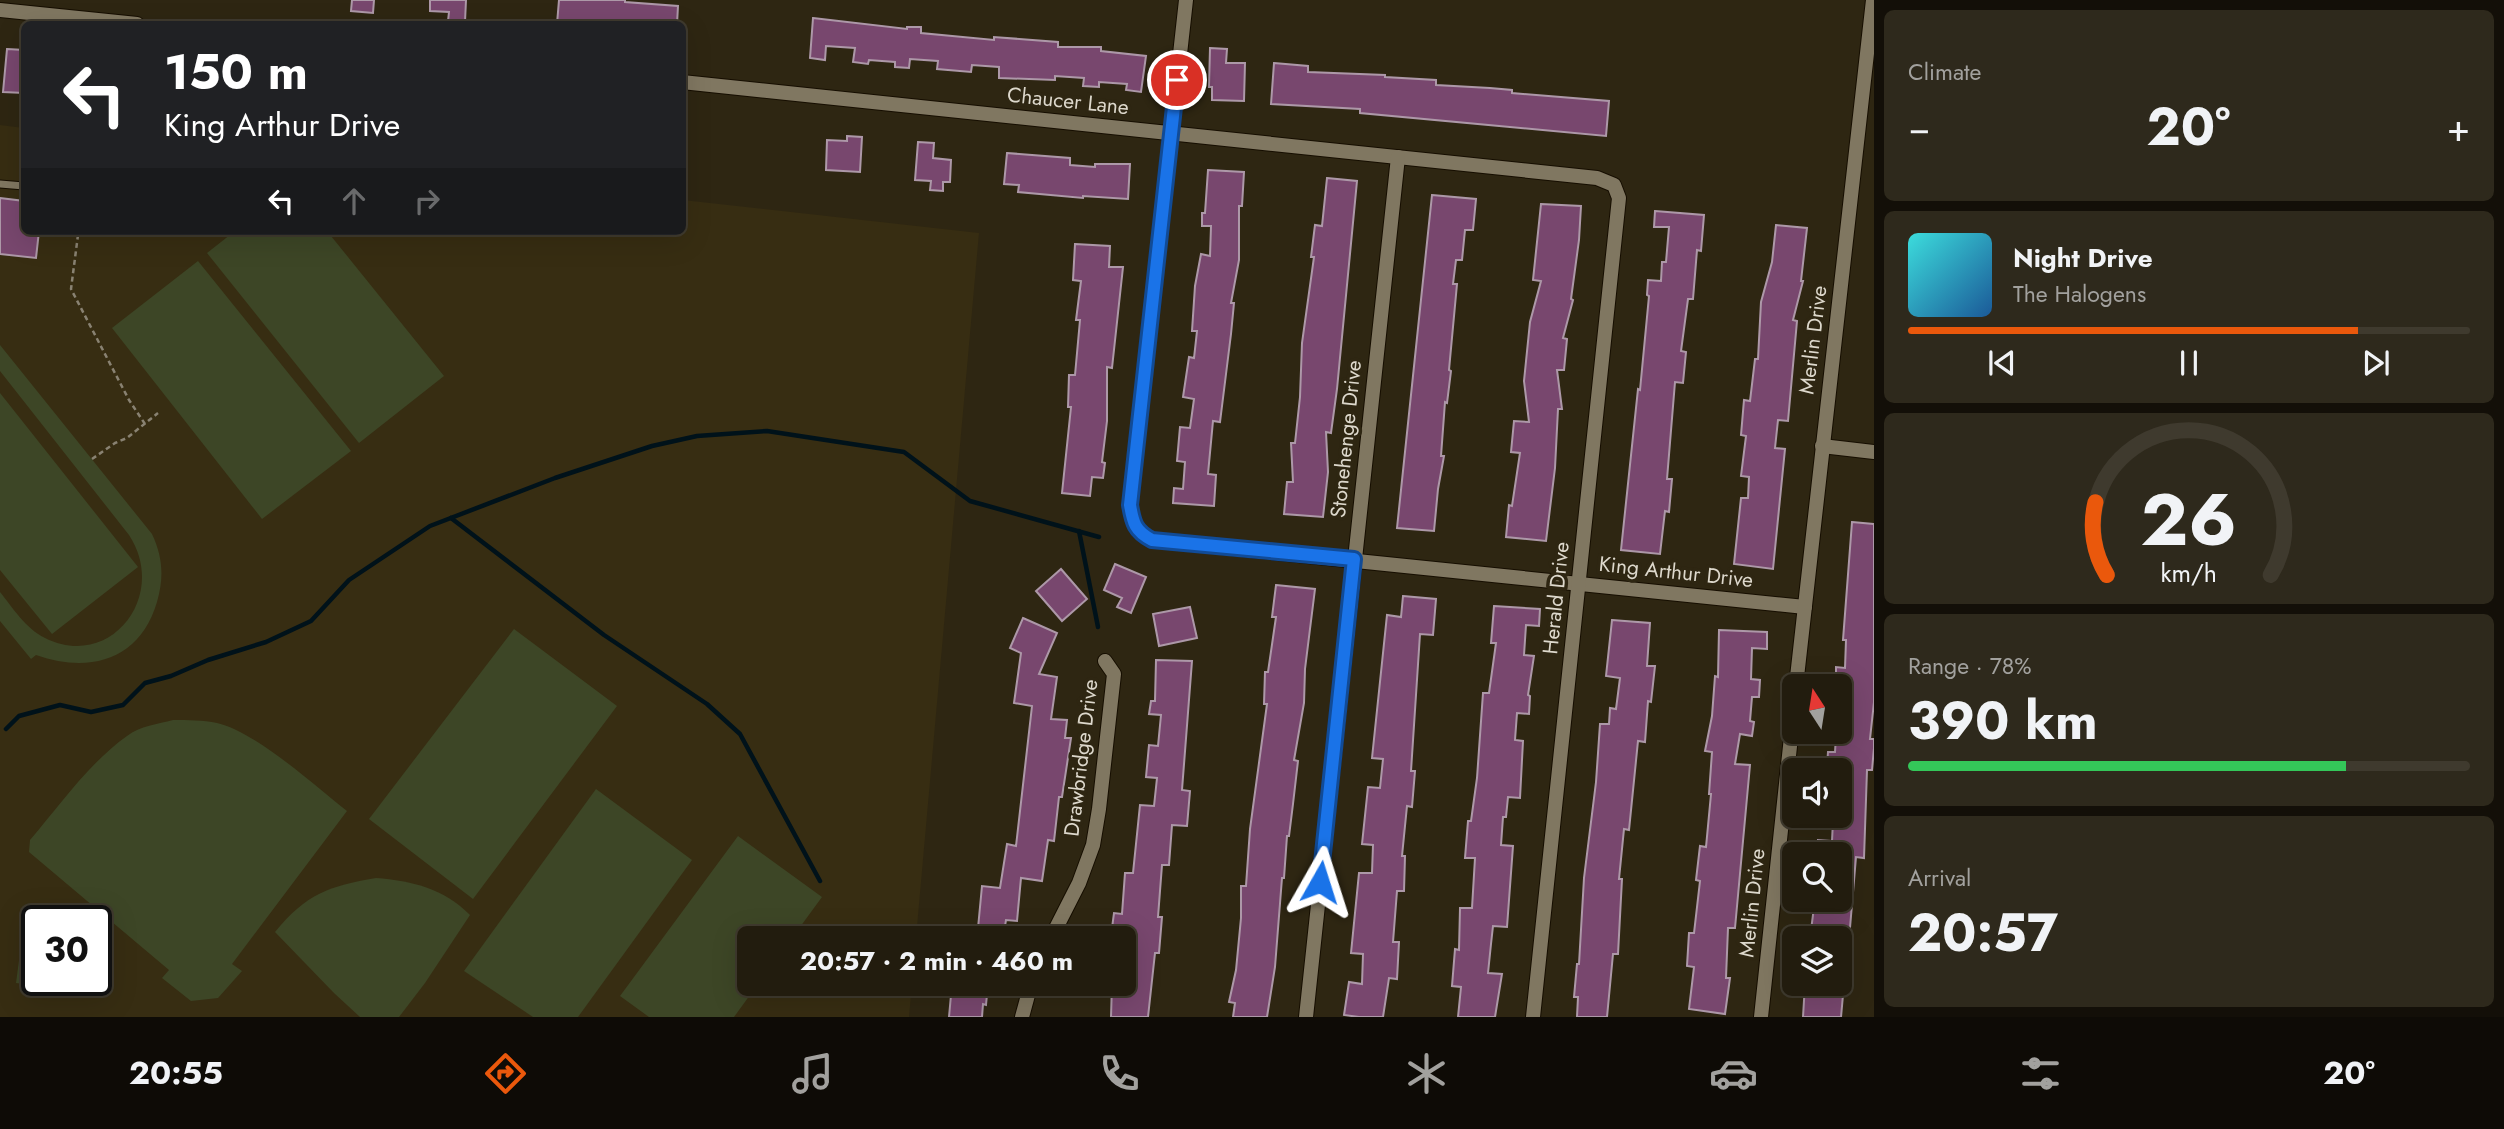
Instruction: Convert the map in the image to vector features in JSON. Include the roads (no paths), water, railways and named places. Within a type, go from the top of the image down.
[{"type":"street","points":[[1170,133],[1186,0]]},
{"type":"street","name":"Merlin Drive","points":[[1797,674],[1873,0]]},
{"type":"street","points":[[0,10],[108,21]]},
{"type":"street","name":"Chaucer Lane","points":[[686,82],[1597,178],[1614,185]]},
{"type":"street","name":"King Arthur Drive","points":[[1170,133],[1130,505],[1133,521],[1140,534],[1152,540],[1805,607]]},
{"type":"street","name":"Stonehenge Drive","points":[[1306,1017],[1398,157]]},
{"type":"street","name":"Herald Drive","points":[[1533,1017],[1619,198],[1614,185]]},
{"type":"street","points":[[1822,446],[1874,452]]},
{"type":"street","name":"Drawbridge Drive","points":[[1057,926],[1079,883],[1093,845],[1114,674],[1105,661]]},
{"type":"street","name":"Merlin Drive","points":[[1761,1017],[1790,744]]},
{"type":"street","points":[[1022,1017],[1028,996]]},
{"type":"lane","points":[[0,184],[21,186]]},
{"type":"waterway","points":[[6,729],[19,716],[60,705],[91,712],[123,705],[145,683],[266,642],[311,621],[349,580],[430,526],[555,478],[652,446],[697,436],[767,431],[904,452],[970,501],[1099,537]]},
{"type":"waterway","points":[[451,518],[604,635],[707,704],[740,734],[820,881]]},
{"type":"waterway","points":[[1079,531],[1098,627]]}]
